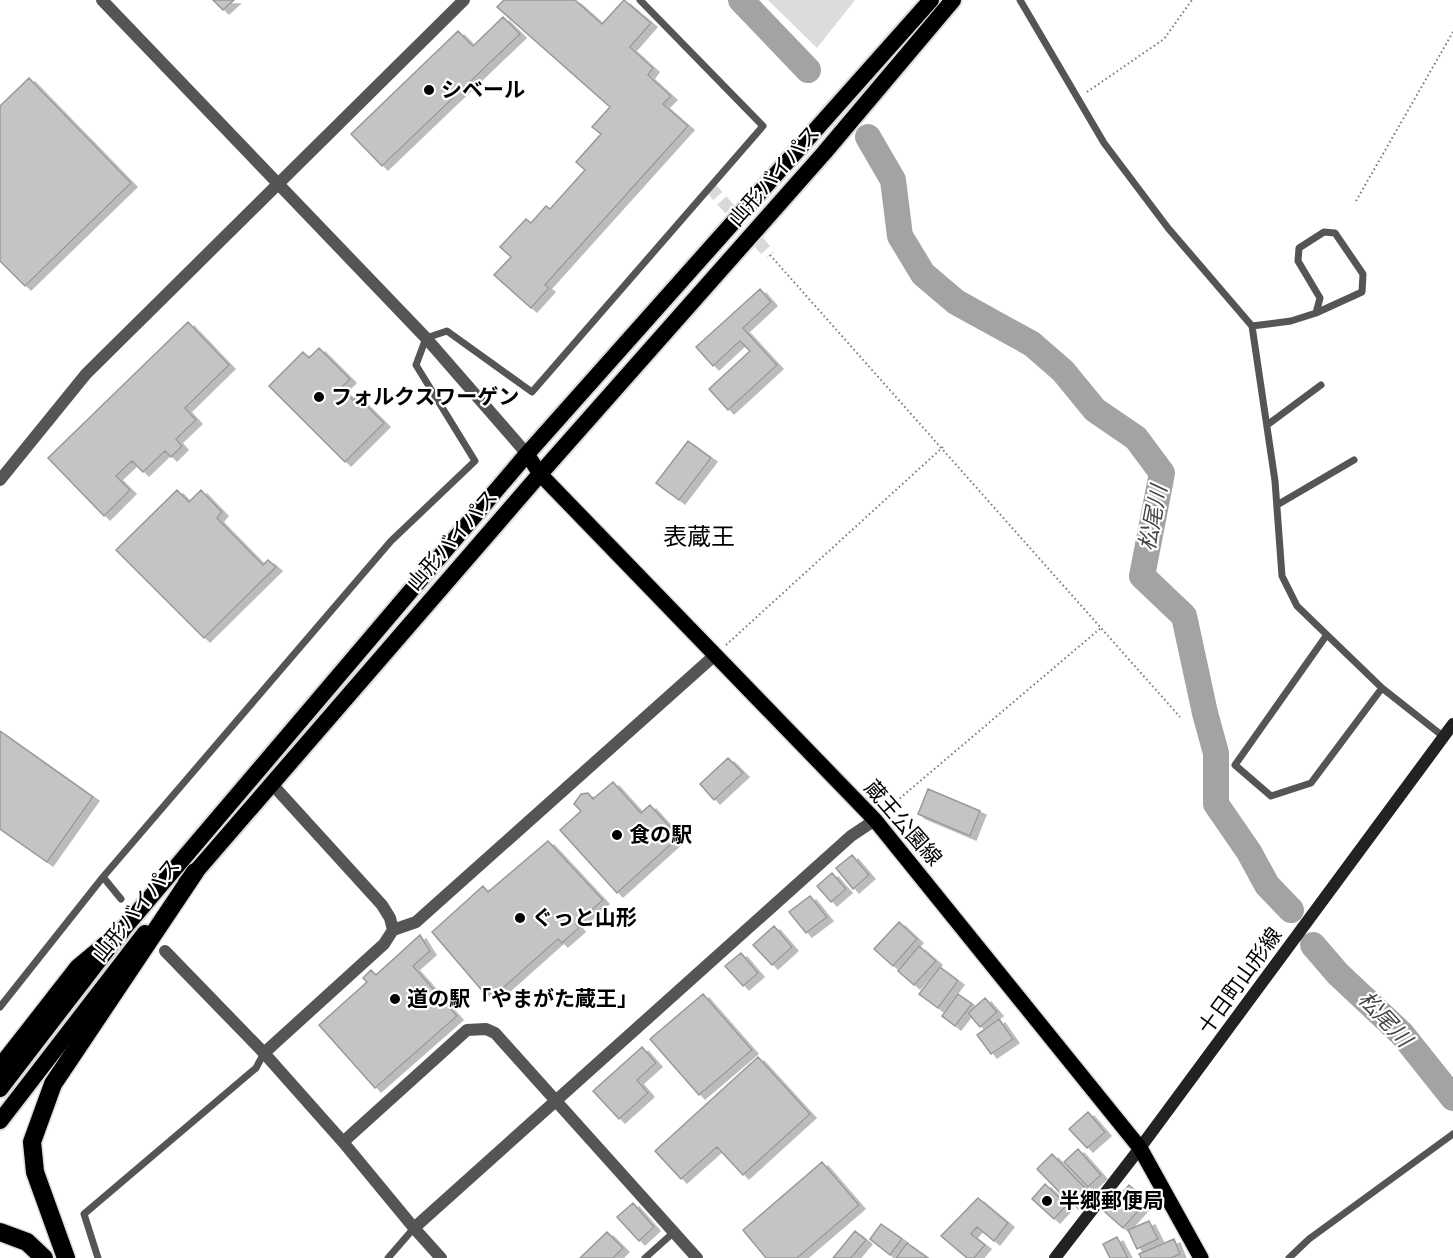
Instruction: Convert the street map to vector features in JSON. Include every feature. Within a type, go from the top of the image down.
[{"type":"highway","name":"山形バイパス","points":[[0,1089],[120,933],[526,454],[931,0]]},
{"type":"highway","name":"山形バイパス","points":[[0,1121],[105,983],[195,872],[540,474],[816,162],[952,0]]},
{"type":"highway","points":[[66,1258],[34,1172],[32,1142],[53,1084],[195,872]]},
{"type":"highway","points":[[0,1068],[78,968],[120,933]]},
{"type":"highway","points":[[0,1232],[27,1242],[44,1258]]},
{"type":"main road","name":"蔵王公園線","points":[[526,454],[540,474],[875,820],[1140,1148],[1201,1258]]},
{"type":"main road","name":"十日町山形線","points":[[1055,1258],[1140,1148],[1453,724]]},
{"type":"street","points":[[102,0],[426,338],[526,454]]},
{"type":"street","points":[[0,480],[86,374],[464,0]]},
{"type":"street","points":[[264,1053],[384,944],[393,930],[416,922],[715,655]]},
{"type":"street","points":[[271,783],[382,905],[390,918],[393,930]]},
{"type":"street","points":[[414,1228],[850,836],[875,820]]},
{"type":"street","points":[[165,951],[264,1053],[441,1258]]},
{"type":"street","points":[[343,1142],[467,1030],[486,1029],[495,1033],[556,1099],[697,1258]]},
{"type":"lane","points":[[0,1007],[103,877],[391,541],[475,461],[416,365],[426,338],[447,331],[532,392],[763,126],[640,0]]},
{"type":"lane","points":[[1020,0],[1104,143],[1168,228],[1252,326],[1277,506],[1282,576],[1297,606],[1382,688],[1443,737]]},
{"type":"lane","points":[[1252,326],[1291,321],[1316,313],[1362,292],[1363,274],[1335,233],[1324,232],[1299,248],[1298,261],[1320,298],[1316,313]]},
{"type":"lane","points":[[1267,425],[1321,385]]},
{"type":"lane","points":[[1277,506],[1354,460]]},
{"type":"lane","points":[[1326,636],[1235,765],[1271,796],[1311,783],[1382,688]]},
{"type":"lane","points":[[103,877],[121,899]]},
{"type":"lane","points":[[98,1258],[84,1214],[256,1068],[264,1053]]},
{"type":"lane","points":[[1289,1258],[1309,1239],[1453,1134]]},
{"type":"lane","points":[[388,1258],[414,1228]]},
{"type":"lane","points":[[645,1258],[674,1232]]},
{"type":"path","points":[[1077,98],[1164,39],[1192,0]]},
{"type":"path","points":[[1356,201],[1453,32]]},
{"type":"path","points":[[770,255],[943,447],[1180,717]]},
{"type":"path","points":[[715,655],[943,447]]},
{"type":"path","points":[[875,820],[1102,627]]},
{"type":"shaded area","points":[[768,0],[855,0],[817,48]]},
{"type":"building","points":[[213,0],[234,0],[223,10]]},
{"type":"building","points":[[504,0],[575,0],[602,24],[624,0],[651,23],[630,47],[653,68],[648,75],[671,96],[663,104],[688,126],[545,285],[549,288],[531,308],[494,275],[511,257],[500,247],[526,219],[531,223],[546,206],[550,209],[585,170],[576,162],[601,134],[592,127],[610,107],[497,7]]},
{"type":"building","name":"シベール","points":[[503,17],[520,34],[382,166],[351,134],[458,31],[473,46]]},
{"type":"building","points":[[29,78],[131,183],[25,286],[0,261],[0,106]]},
{"type":"building","points":[[760,289],[771,302],[743,328],[777,365],[728,410],[709,389],[750,351],[740,341],[713,366],[696,347]]},
{"type":"building","points":[[188,322],[229,365],[185,408],[196,420],[176,439],[182,446],[171,457],[165,451],[143,472],[132,461],[116,476],[130,490],[104,516],[48,458]]},
{"type":"building","points":[[319,348],[350,379],[341,388],[353,400],[357,396],[384,423],[345,462],[269,386],[303,352],[309,358]]},
{"type":"building","points":[[688,441],[711,458],[679,500],[656,483]]},
{"type":"building","points":[[177,490],[189,502],[201,490],[222,512],[217,518],[263,565],[268,560],[276,567],[204,638],[116,550]]},
{"type":"building","points":[[0,731],[93,797],[47,862],[0,829]]},
{"type":"building","points":[[728,758],[743,773],[714,800],[700,784]]},
{"type":"building","points":[[613,782],[641,813],[650,805],[679,837],[617,893],[560,830],[581,811],[574,804],[581,794],[588,793],[593,799]]},
{"type":"building","points":[[928,789],[980,811],[970,836],[918,814]]},
{"type":"building","points":[[548,841],[603,900],[576,924],[579,928],[562,943],[558,939],[493,997],[488,992],[485,994],[432,932],[483,886],[488,892]]},
{"type":"building","points":[[852,855],[869,875],[853,889],[836,868]]},
{"type":"building","points":[[832,873],[846,889],[831,902],[817,886]]},
{"type":"building","points":[[810,896],[827,917],[806,933],[789,912]]},
{"type":"building","points":[[899,922],[917,939],[893,966],[874,949]]},
{"type":"building","points":[[774,926],[792,947],[772,965],[753,945]]},
{"type":"building","name":"道の駅「やまがた蔵王」","points":[[420,935],[430,951],[413,966],[457,1016],[375,1088],[319,1025],[367,982],[363,978],[371,970],[376,975]]},
{"type":"building","points":[[919,946],[936,961],[914,985],[898,971]]},
{"type":"building","points":[[741,953],[758,973],[743,986],[725,966]]},
{"type":"building","points":[[940,967],[958,981],[938,1008],[919,994]]},
{"type":"building","points":[[703,994],[752,1050],[699,1095],[650,1039]]},
{"type":"building","points":[[958,994],[972,1004],[955,1026],[942,1016]]},
{"type":"building","points":[[985,998],[997,1012],[980,1027],[968,1013]]},
{"type":"building","points":[[999,1019],[1013,1039],[991,1054],[977,1035]]},
{"type":"building","points":[[642,1047],[656,1063],[637,1080],[648,1093],[619,1119],[593,1091]]},
{"type":"building","points":[[758,1057],[810,1114],[743,1175],[717,1147],[681,1179],[655,1151]]},
{"type":"building","points":[[1088,1112],[1105,1132],[1087,1148],[1069,1129]]},
{"type":"building","points":[[1078,1149],[1101,1175],[1088,1187],[1064,1162]]},
{"type":"building","points":[[1052,1154],[1087,1190],[1072,1205],[1037,1169]]},
{"type":"building","points":[[822,1162],[859,1205],[797,1258],[766,1258],[743,1230]]},
{"type":"building","points":[[1045,1184],[1067,1205],[1054,1219],[1032,1199]]},
{"type":"building","points":[[1129,1185],[1147,1201],[1123,1228],[1105,1212]]},
{"type":"building","points":[[978,1198],[1008,1223],[994,1241],[977,1227],[971,1234],[985,1245],[974,1258],[967,1258],[941,1236]]},
{"type":"building","points":[[633,1203],[654,1227],[639,1241],[617,1217]]},
{"type":"building","points":[[1149,1221],[1158,1239],[1137,1249],[1128,1230]]},
{"type":"building","points":[[881,1224],[902,1239],[890,1255],[870,1239]]},
{"type":"building","points":[[855,1231],[866,1240],[851,1258],[833,1258]]},
{"type":"building","points":[[607,1232],[623,1248],[613,1258],[580,1258]]},
{"type":"building","points":[[1117,1237],[1128,1258],[1110,1258],[1103,1244]]},
{"type":"building","points":[[1174,1239],[1180,1254],[1171,1258],[1141,1258],[1139,1254]]},
{"type":"building","points":[[907,1243],[928,1258],[896,1258]]},
{"type":"waterway","name":"松尾川","points":[[741,0],[808,70]]},
{"type":"waterway","name":"松尾川","points":[[868,137],[893,180],[900,236],[923,274],[956,302],[1032,344],[1063,371],[1095,410],[1136,438],[1162,473],[1142,576],[1184,616],[1216,753],[1216,804],[1249,852],[1267,885],[1291,910]]},
{"type":"waterway","name":"松尾川","points":[[1313,945],[1338,974],[1402,1034],[1453,1098]]},
{"type":"tunnel","points":[[710,187],[770,255]]},
{"type":"place","name":"シベール","points":[[429,90]]},
{"type":"place","name":"フォルクスワーゲン","points":[[319,397]]},
{"type":"place","name":"食の駅","points":[[617,835]]},
{"type":"place","name":"ぐっと山形","points":[[520,918]]},
{"type":"place","name":"道の駅「やまがた蔵王」","points":[[395,999]]},
{"type":"place","name":"半郷郵便局","points":[[1047,1201]]},
{"type":"district","name":"表蔵王","points":[[699,537]]}]
